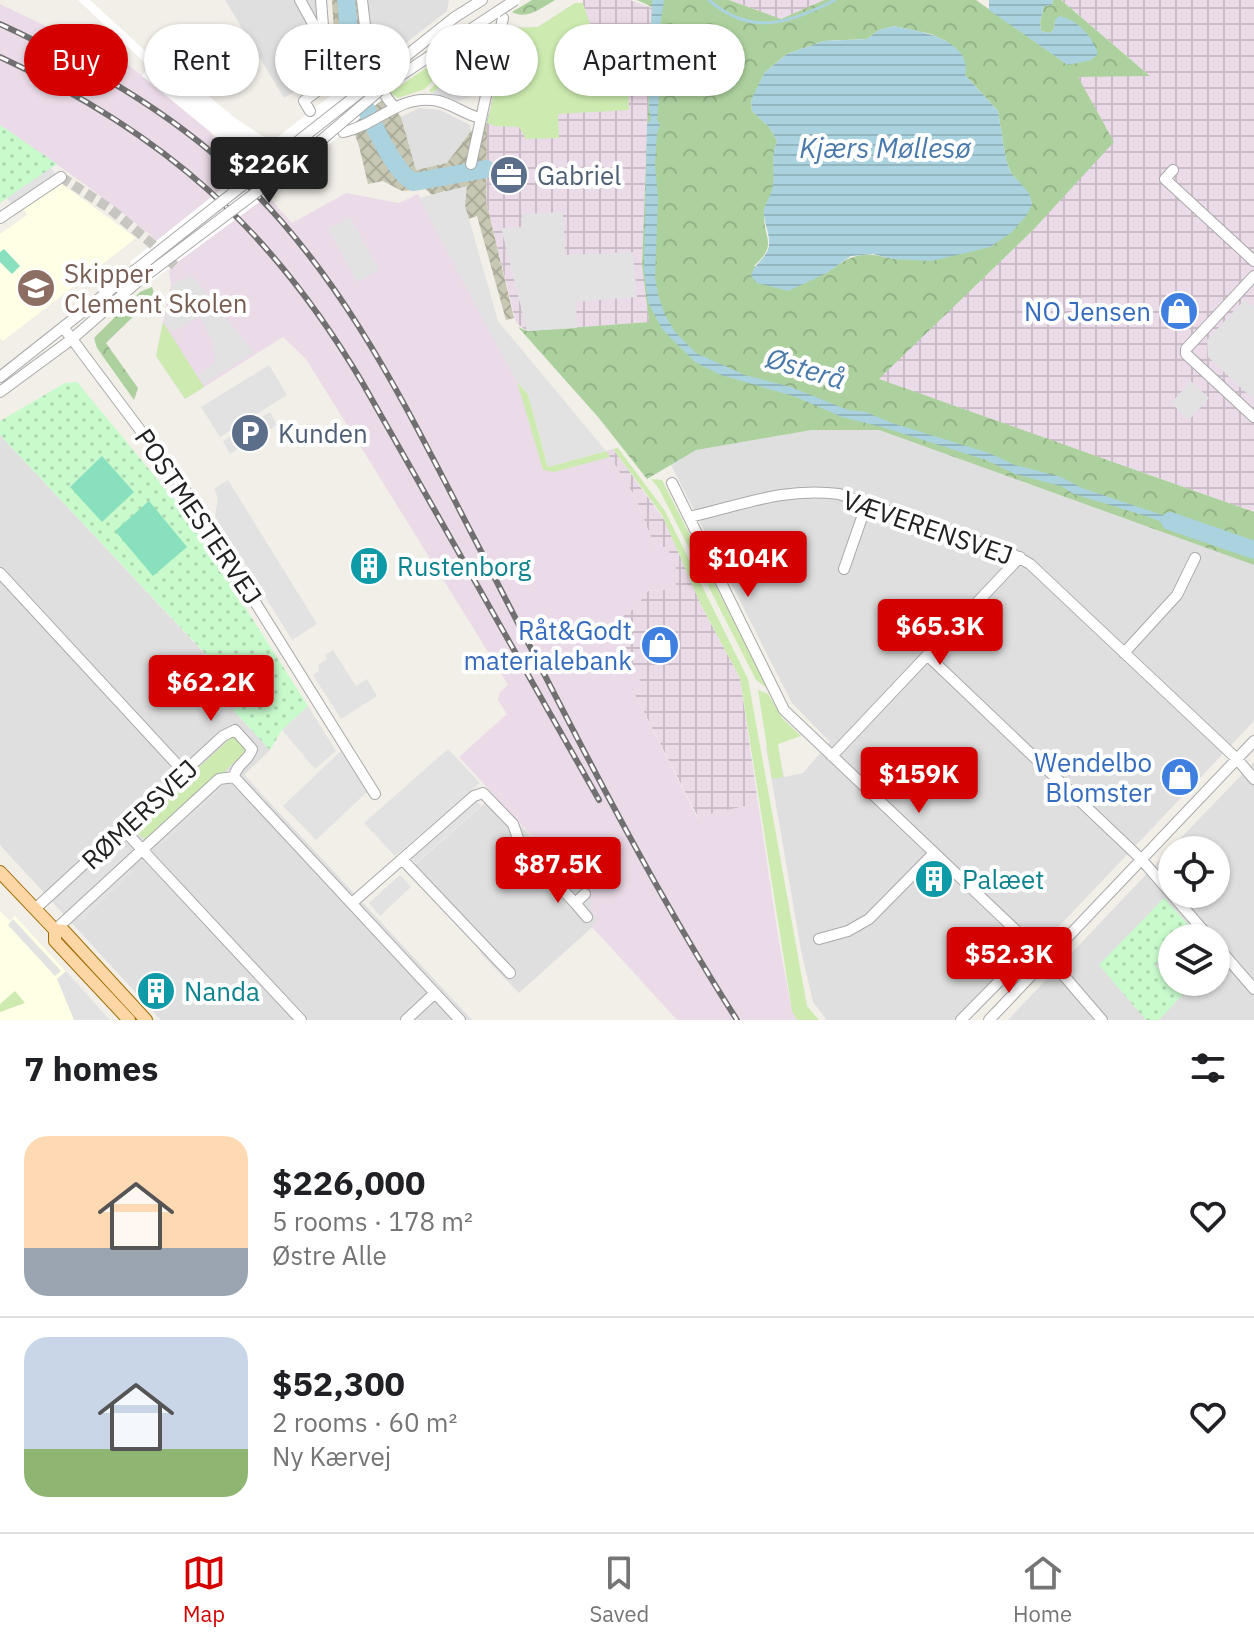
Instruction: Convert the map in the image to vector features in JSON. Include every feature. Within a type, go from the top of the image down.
[{"type":"main road","points":[[0,872],[55,930],[64,931],[146,1020]]},
{"type":"main road","points":[[55,930],[55,941],[129,1020]]},
{"type":"street","points":[[300,0],[313,24]]},
{"type":"street","points":[[321,0],[323,24]]},
{"type":"street","points":[[362,0],[370,68],[387,100],[395,108]]},
{"type":"street","points":[[410,56],[469,3],[482,0]]},
{"type":"street","points":[[410,64],[480,22],[500,15],[515,0]]},
{"type":"street","points":[[469,3],[480,22]]},
{"type":"street","points":[[471,164],[500,15]]},
{"type":"street","points":[[310,111],[304,101],[311,96]]},
{"type":"street","points":[[0,377],[63,327],[260,191],[365,96]]},
{"type":"street","points":[[343,132],[372,121],[406,102],[433,100],[480,118]]},
{"type":"street","points":[[1173,170],[1165,179],[1254,261]]},
{"type":"street","points":[[0,218],[61,177]]},
{"type":"street","points":[[1254,276],[1186,349],[1186,354],[1254,417]]},
{"type":"street","points":[[0,392],[72,339],[132,279]]},
{"type":"street","name":"POSTMESTERVEJ","points":[[63,327],[193,502],[375,794]]},
{"type":"street","points":[[672,483],[780,703],[1033,947],[1102,1020]]},
{"type":"street","name":"VÆVERENSVEJ","points":[[689,517],[784,492],[839,494],[1020,557],[1237,759],[1254,779]]},
{"type":"street","points":[[844,569],[867,503]]},
{"type":"street","points":[[832,756],[1020,557]]},
{"type":"street","points":[[1124,653],[1171,603],[1195,558]]},
{"type":"street","points":[[0,573],[184,772]]},
{"type":"street","points":[[928,656],[1141,859],[1198,924]]},
{"type":"street","name":"RØMERSVEJ","points":[[35,909],[223,736],[235,730],[252,749],[236,768],[234,777],[219,779],[55,930]]},
{"type":"street","points":[[989,1020],[1254,741]]},
{"type":"street","points":[[234,777],[460,1020]]},
{"type":"street","points":[[352,903],[474,796],[483,793],[513,824],[520,844],[587,917]]},
{"type":"street","points":[[123,829],[301,1020]]},
{"type":"street","points":[[819,939],[848,931],[869,919],[934,853]]},
{"type":"street","points":[[402,859],[510,973]]},
{"type":"street","points":[[575,903],[585,894]]},
{"type":"street","points":[[961,1020],[1033,947]]},
{"type":"street","points":[[1230,961],[1254,989]]},
{"type":"street","points":[[406,1020],[435,993]]},
{"type":"shaded area","points":[[225,0],[316,0],[318,24],[275,24],[275,83],[259,56],[259,24],[239,24]]},
{"type":"shaded area","points":[[332,0],[358,0],[360,24],[333,24]]},
{"type":"shaded area","points":[[358,0],[449,0],[447,11],[426,24],[410,40],[410,24],[360,24]]},
{"type":"shaded area","points":[[583,0],[630,0],[652,8],[651,24],[554,24],[554,96],[649,96],[642,263],[649,322],[527,331],[516,323],[486,201],[487,120],[493,96],[538,96],[538,27],[575,3],[583,3]]},
{"type":"shaded area","points":[[729,0],[824,0],[781,19]]},
{"type":"shaded area","points":[[1061,0],[1254,0],[1254,512],[878,379],[1033,230],[1077,77],[1149,75]]},
{"type":"shaded area","points":[[0,4],[42,24],[24,24],[24,96],[128,96],[128,64],[144,78],[144,96],[166,96],[208,130],[292,223],[346,193],[399,203],[418,194],[519,385],[543,469],[607,452],[634,495],[655,547],[669,547],[669,565],[676,566],[676,589],[648,591],[635,608],[611,624],[642,684],[632,689],[697,817],[758,803],[779,942],[792,1011],[797,1020],[677,1020],[592,927],[598,919],[589,909],[594,904],[459,757],[507,714],[498,700],[500,692],[508,685],[306,359],[283,337],[185,399],[156,356],[171,284],[169,271],[179,263],[152,236],[86,185],[0,125]]},
{"type":"shaded area","points":[[341,96],[384,96],[401,117],[416,170],[447,163],[471,131],[487,123],[486,201],[514,318],[506,320],[477,216],[465,220],[445,191],[432,195],[425,189],[402,191],[383,181],[368,184],[359,146]]},
{"type":"shaded area","points":[[440,96],[472,96],[457,102]]},
{"type":"shaded area","points":[[419,108],[440,110],[470,125],[471,131],[447,163],[416,170],[401,117]]},
{"type":"shaded area","points":[[51,168],[56,174],[11,204],[7,198]]},
{"type":"shaded area","name":"Skipper Clement Skolen","points":[[62,184],[136,238],[3,341],[0,338],[0,234],[27,215],[24,209]]},
{"type":"shaded area","points":[[467,186],[465,205],[498,321],[606,451],[548,467],[528,394],[517,382],[419,198]]},
{"type":"shaded area","points":[[563,212],[565,255],[633,252],[637,297],[576,302],[577,328],[527,331],[501,228],[522,227],[522,214]]},
{"type":"shaded area","points":[[350,217],[379,270],[357,282],[328,229]]},
{"type":"shaded area","points":[[192,276],[254,352],[204,384],[199,374],[215,363],[212,341],[200,316],[172,332],[165,321],[173,283]]},
{"type":"shaded area","points":[[1245,299],[1254,307],[1254,400],[1208,357],[1207,340]]},
{"type":"shaded area","points":[[269,365],[287,395],[220,437],[201,407]]},
{"type":"shaded area","points":[[1191,381],[1209,398],[1189,420],[1171,403]]},
{"type":"shaded area","name":"Kunden","points":[[270,412],[277,425],[230,454],[223,441]]},
{"type":"shaded area","points":[[812,430],[879,430],[1254,565],[1254,721],[1027,960],[958,1020],[827,1020],[813,1002],[766,747],[777,744],[784,777],[803,773],[830,742],[792,703],[671,465],[695,450]]},
{"type":"shaded area","points":[[0,435],[246,698],[234,711],[270,750],[244,775],[472,1020],[161,1020],[0,845]]},
{"type":"shaded area","points":[[613,449],[665,521],[701,605],[740,678],[758,803],[698,817],[632,689],[641,683],[610,624],[635,608],[648,591],[676,589],[675,566],[669,566],[655,547],[634,495],[606,451]]},
{"type":"shaded area","points":[[228,480],[317,624],[292,640],[215,516],[218,498],[214,489]]},
{"type":"shaded area","points":[[333,650],[356,686],[367,679],[377,696],[341,719],[313,675],[319,671],[318,665],[327,659],[325,655]]},
{"type":"shaded area","points":[[308,706],[336,751],[315,769],[282,730]]},
{"type":"shaded area","points":[[448,749],[480,783],[395,856],[364,823]]},
{"type":"shaded area","points":[[341,751],[367,792],[316,840],[283,806]]},
{"type":"shaded area","points":[[1254,762],[1254,1020],[1008,1020],[1158,863],[1158,908],[1230,908],[1230,836],[1183,836]]},
{"type":"shaded area","points":[[215,787],[220,788],[219,792],[163,844],[155,843]]},
{"type":"shaded area","points":[[493,796],[595,904],[598,919],[519,993],[409,870]]},
{"type":"shaded area","points":[[476,800],[481,806],[416,863],[411,858]]},
{"type":"shaded area","points":[[530,835],[580,889],[575,894],[524,840]]},
{"type":"shaded area","points":[[119,840],[133,854],[68,914],[55,900]]},
{"type":"shaded area","points":[[127,870],[134,871],[83,920],[74,919]]},
{"type":"shaded area","points":[[400,875],[411,887],[380,916],[369,903]]},
{"type":"shaded area","points":[[0,911],[10,921],[15,916],[110,1020],[0,1020]]},
{"type":"shaded area","points":[[13,919],[61,971],[55,976],[8,925]]},
{"type":"shaded area","points":[[66,971],[110,1020],[74,1020],[57,979]]},
{"type":"green space","points":[[532,0],[555,0],[529,14],[512,12]]},
{"type":"green space","points":[[637,0],[729,0],[781,19],[824,0],[976,0],[1068,65],[1055,20],[1050,33],[1041,31],[1040,22],[1044,6],[1052,5],[1053,0],[1061,0],[1150,76],[1078,77],[1114,142],[1033,230],[879,379],[1254,512],[1254,565],[879,430],[812,430],[696,450],[647,479],[598,417],[518,327],[527,331],[649,322],[642,264],[649,96],[745,96],[745,24],[651,24],[652,7]],"holes":[[[894,26],[931,34],[946,41],[965,75],[998,111],[1006,160],[1011,173],[1029,194],[1032,204],[893,259],[856,256],[825,274],[754,266],[768,247],[764,211],[773,185],[777,141],[770,128],[752,111],[751,101],[765,72],[787,54],[824,41],[867,39],[879,30]]]},
{"type":"green space","points":[[575,3],[583,3],[590,24],[554,24],[554,96],[628,96],[629,110],[558,114],[559,138],[526,139],[519,127],[487,123],[494,96],[538,96],[538,27]]},
{"type":"green space","points":[[426,68],[425,89],[410,94],[410,79]]},
{"type":"green space","points":[[0,125],[57,164],[0,203]]},
{"type":"green space","points":[[4,249],[20,266],[12,274],[0,262],[0,252]]},
{"type":"green space","points":[[152,287],[156,299],[106,343],[138,388],[134,400],[97,348],[94,338],[140,292]]},
{"type":"green space","points":[[163,322],[204,387],[185,399],[156,356]]},
{"type":"green space","points":[[77,382],[185,513],[308,706],[282,730],[270,750],[234,711],[246,697],[0,435],[0,421],[65,383]]},
{"type":"green space","points":[[517,382],[528,394],[548,467],[606,451],[610,457],[554,472],[543,470]]},
{"type":"green space","points":[[618,448],[665,511],[748,679],[807,1006],[819,1020],[797,1020],[792,1011],[740,678],[701,605],[662,515],[613,449]]},
{"type":"green space","points":[[102,456],[134,492],[102,522],[70,487]]},
{"type":"green space","points":[[651,479],[662,480],[768,689],[756,680],[659,489]]},
{"type":"green space","points":[[149,501],[187,547],[153,576],[115,531]]},
{"type":"green space","points":[[758,690],[768,694],[782,718],[801,736],[778,744],[783,777],[772,779]]},
{"type":"green space","points":[[233,736],[246,749],[245,752],[226,770],[225,775],[146,841],[133,828]]},
{"type":"green space","points":[[1158,904],[1158,908],[1173,908],[1187,924],[1158,924],[1158,962],[1155,965],[1158,968],[1158,996],[1181,996],[1159,1020],[1146,1020],[1099,965]]},
{"type":"green space","points":[[15,991],[25,1003],[0,1012],[0,1004]]},
{"type":"water","points":[[652,0],[664,0],[660,24],[651,24]]},
{"type":"water","points":[[989,0],[1053,0],[1052,5],[1044,6],[1041,31],[1050,33],[1059,16],[1066,18],[1083,30],[1098,54],[1091,60],[1068,65],[989,10]]},
{"type":"water","name":"Kjærs Møllesø","points":[[894,26],[942,39],[961,53],[965,75],[998,111],[1006,160],[1011,173],[1029,193],[1032,204],[1027,215],[1012,232],[990,247],[932,261],[893,259],[873,254],[851,256],[825,274],[788,291],[757,283],[751,276],[768,249],[769,236],[764,213],[772,190],[777,141],[770,128],[752,111],[751,100],[765,72],[787,54],[824,41],[867,39],[879,30]]},
{"type":"water","points":[[649,96],[659,96],[657,119],[660,125],[655,165],[658,198],[655,277],[658,295],[675,332],[696,353],[745,375],[791,387],[848,410],[866,412],[989,453],[1015,465],[1061,477],[1082,488],[1171,518],[1197,531],[1254,549],[1254,558],[1241,551],[1205,542],[1152,518],[1074,494],[1061,486],[1015,474],[986,460],[882,427],[842,417],[796,397],[721,375],[695,362],[662,329],[648,302],[644,270]]},
{"type":"pier","points":[[78,0],[90,0],[116,24],[103,24]]},
{"type":"pier","points":[[128,35],[144,50],[144,62],[128,47]]},
{"type":"pier","points":[[167,96],[209,96],[235,118],[264,137],[274,139],[330,96],[386,96],[269,195],[149,283],[130,262],[235,178],[243,169],[243,164],[234,151]]},
{"type":"waterway","points":[[346,0],[357,86],[387,151],[406,176],[414,182],[486,169]]},
{"type":"waterway","points":[[709,0],[725,12],[756,22],[787,20],[835,0]]},
{"type":"waterway","name":"Østerå","points":[[1170,521],[1254,550]]},
{"type":"tunnel","points":[[61,177],[109,208],[175,266]]},
{"type":"railway","points":[[0,24],[94,72],[182,129],[236,174],[309,255],[340,298],[396,389],[632,841],[737,1020]]},
{"type":"railway","points":[[0,57],[59,86],[162,152],[208,190],[250,231],[290,277],[362,382],[599,800]]},
{"type":"place","name":"Gabriel","points":[[509,175]]},
{"type":"place","name":"Skipper Clement Skolen","points":[[36,288]]},
{"type":"place","name":"NO Jensen","points":[[1179,311]]},
{"type":"place","name":"Kunden","points":[[250,433]]},
{"type":"place","name":"Rustenborg","points":[[369,566]]},
{"type":"place","name":"Råt&Godt materialebank","points":[[660,645]]},
{"type":"place","name":"Wendelbo Blomster","points":[[1180,777]]},
{"type":"place","name":"Palæet","points":[[934,879]]},
{"type":"place","name":"Nanda","points":[[156,991]]}]
